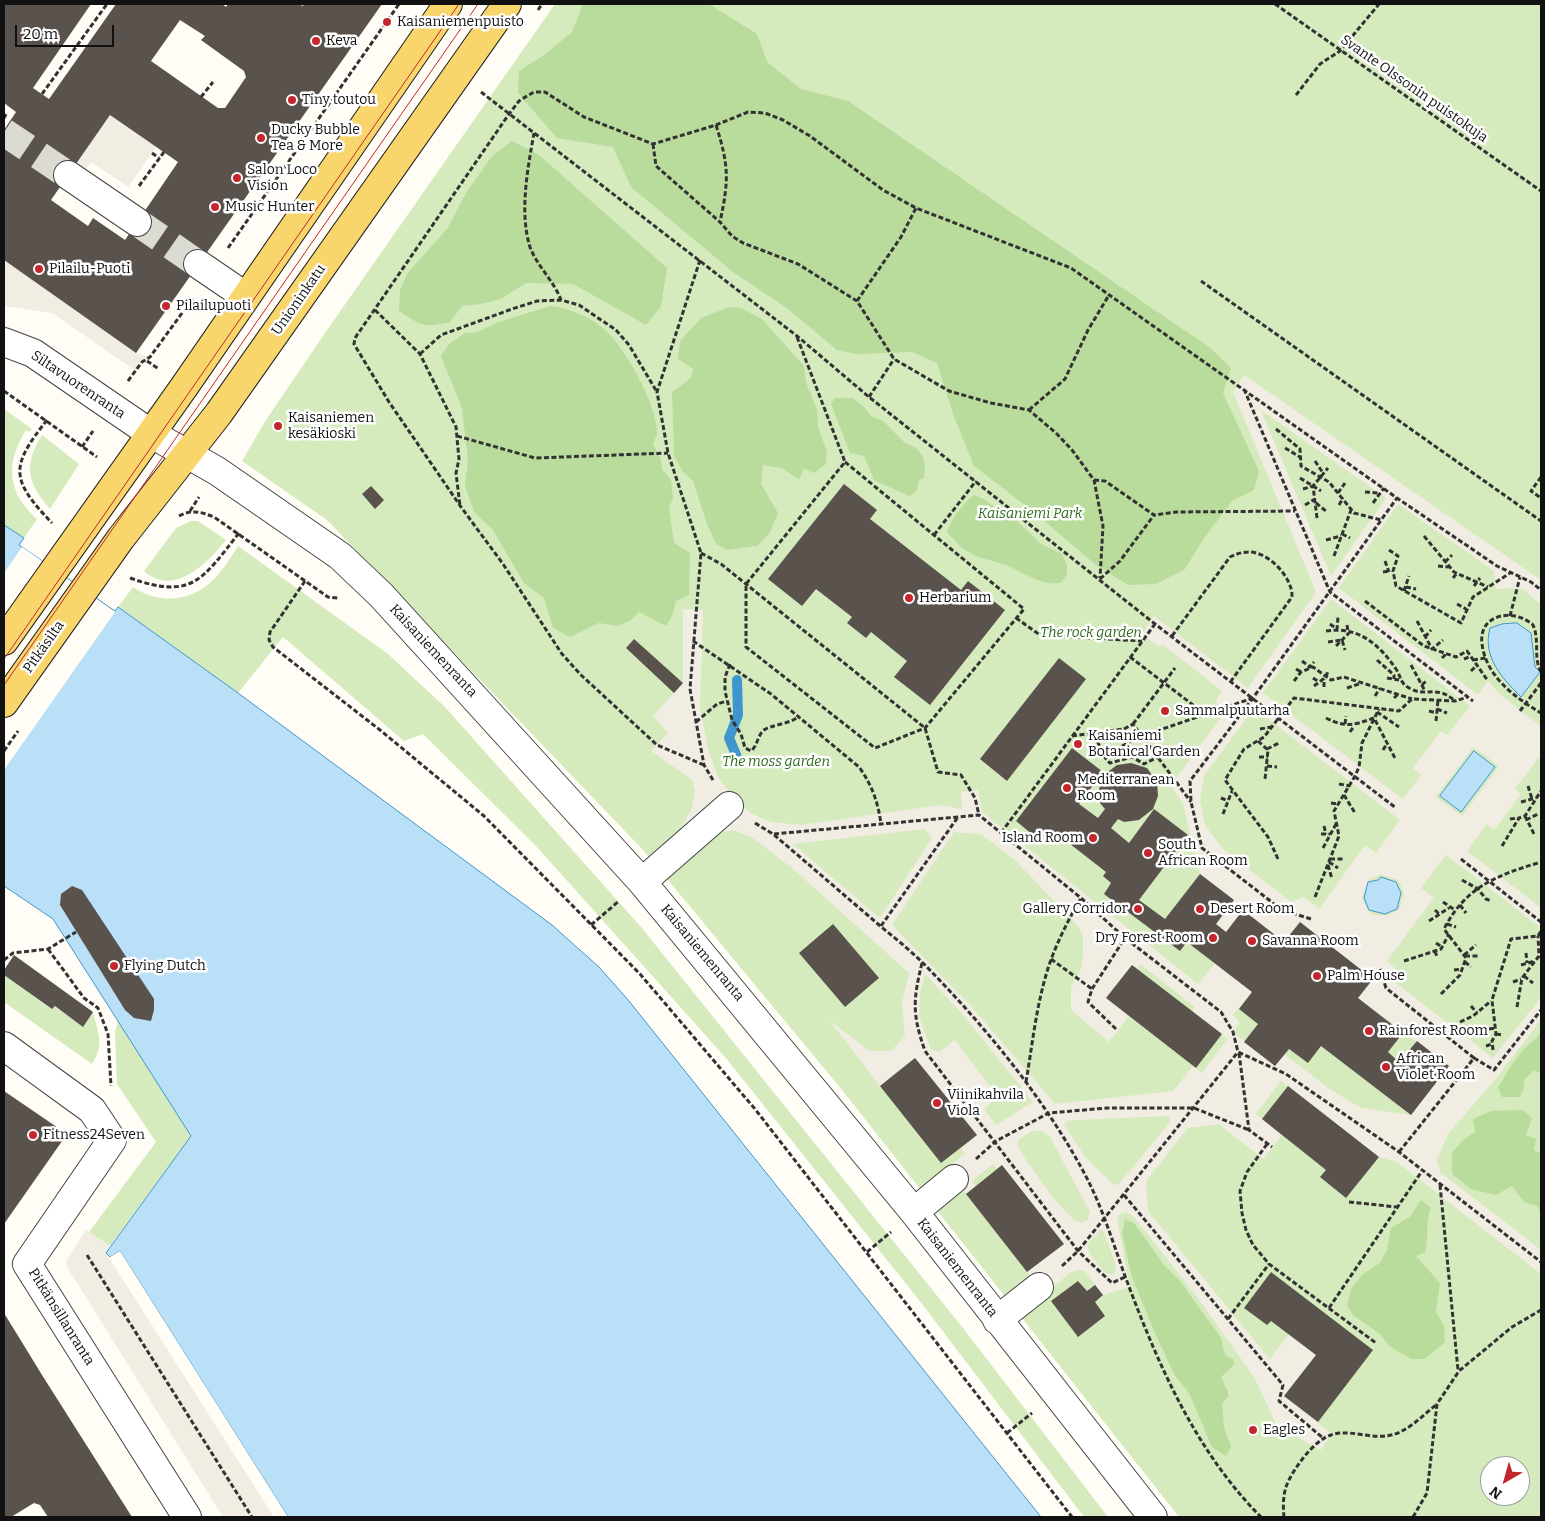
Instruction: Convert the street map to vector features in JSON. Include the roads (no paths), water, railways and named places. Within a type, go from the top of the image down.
[{"type":"main road","points":[[4,641],[448,4]]},
{"type":"main road","name":"Unioninkatu","points":[[84,590],[219,413],[507,4]]},
{"type":"main road","name":"Pitkäsilta","points":[[4,703],[84,590]]},
{"type":"street","points":[[68,175],[137,222]]},
{"type":"street","points":[[204,268],[245,296]]},
{"type":"street","name":"Siltavuorenranta","points":[[4,342],[33,353],[110,407],[186,454]]},
{"type":"street","name":"Kaisaniemenranta","points":[[186,454],[217,471],[340,556],[381,595],[633,889],[905,1220],[997,1320],[1153,1517]]},
{"type":"street","points":[[633,889],[729,806]]},
{"type":"street","name":"Pitkänsillanranta","points":[[4,1046],[92,1110],[112,1140],[27,1264],[188,1517]]},
{"type":"street","points":[[905,1220],[954,1179]]},
{"type":"street","points":[[997,1320],[1039,1286]]},
{"type":"water","points":[[4,525],[24,538],[19,545],[115,611],[118,607],[238,693],[552,925],[599,967],[629,1001],[1041,1517],[288,1517],[120,1251],[110,1257],[106,1253],[191,1136],[53,919],[4,886]]},
{"type":"water","points":[[1517,623],[1531,633],[1535,667],[1540,672],[1521,697],[1495,666],[1491,658],[1488,639],[1490,628],[1502,624]]},
{"type":"water","points":[[1474,751],[1495,767],[1461,812],[1440,796]]},
{"type":"water","points":[[1381,877],[1396,882],[1401,893],[1397,909],[1385,914],[1369,910],[1364,898],[1368,882],[1378,880]]},
{"type":"waterway","points":[[737,680],[738,715],[729,738],[737,757]]},
{"type":"tunnel","points":[[4,132],[68,175]]},
{"type":"tunnel","points":[[137,222],[198,264]]},
{"type":"tram line","points":[[4,659],[459,4]]},
{"type":"tram line","points":[[4,685],[478,4]]},
{"type":"place","name":"Kaisaniemenpuisto","points":[[387,22]]},
{"type":"place","name":"Keva","points":[[316,41]]},
{"type":"place","name":"Tiny toutou","points":[[292,100]]},
{"type":"place","name":"Ducky Bubble Tea & More","points":[[261,138]]},
{"type":"place","name":"Salon Loco Vision","points":[[237,178]]},
{"type":"place","name":"Music Hunter","points":[[215,207]]},
{"type":"place","name":"Pilailu-Puoti","points":[[39,269]]},
{"type":"place","name":"Pilailupuoti","points":[[166,306]]},
{"type":"place","name":"Kaisaniemen kesäkioski","points":[[278,426]]},
{"type":"place","name":"Herbarium","points":[[909,598]]},
{"type":"place","name":"Sammalpuutarha","points":[[1165,711]]},
{"type":"place","name":"Kaisaniemi Botanical Garden","points":[[1078,744]]},
{"type":"place","name":"Mediterranean Room","points":[[1067,788]]},
{"type":"place","name":"Island Room","points":[[1093,838]]},
{"type":"place","name":"South African Room","points":[[1148,853]]},
{"type":"place","name":"Gallery Corridor","points":[[1138,909]]},
{"type":"place","name":"Desert Room","points":[[1200,909]]},
{"type":"place","name":"Dry Forest Room","points":[[1213,938]]},
{"type":"place","name":"Savanna Room","points":[[1252,941]]},
{"type":"place","name":"Flying Dutch","points":[[114,966]]},
{"type":"place","name":"Palm House","points":[[1317,976]]},
{"type":"place","name":"Rainforest Room","points":[[1369,1031]]},
{"type":"place","name":"African Violet Room","points":[[1386,1067]]},
{"type":"place","name":"Viinikahvila Viola","points":[[937,1103]]},
{"type":"place","name":"Fitness24Seven","points":[[33,1135]]},
{"type":"place","name":"Eagles","points":[[1253,1430]]},
{"type":"park label","name":"Kaisaniemi Park","points":[[1030,514]]},
{"type":"park label","name":"The rock garden","points":[[1091,633]]},
{"type":"park label","name":"The moss garden","points":[[776,762]]}]
